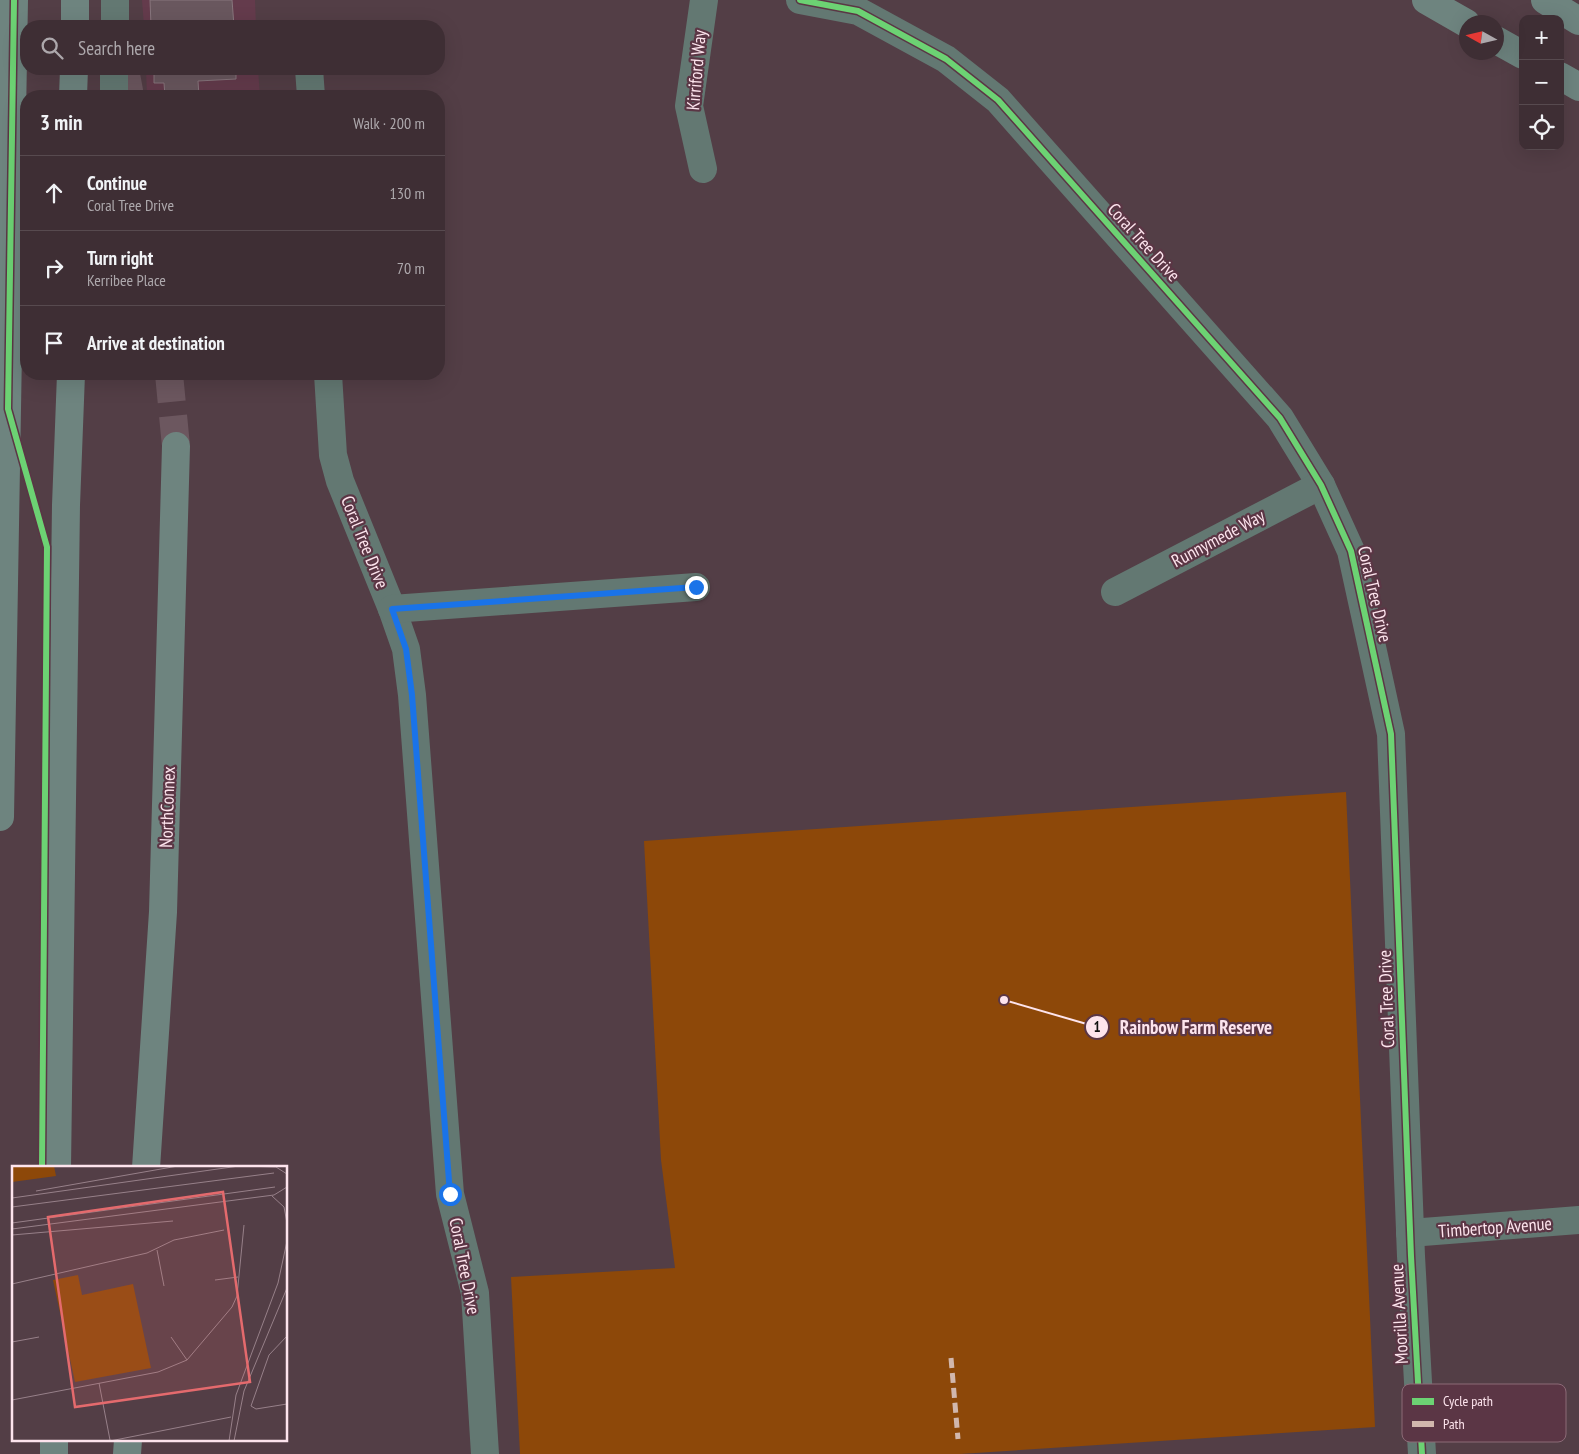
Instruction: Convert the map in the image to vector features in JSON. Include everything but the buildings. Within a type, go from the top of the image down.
[{"type":"highway","points":[[0,817],[14,0]]},
{"type":"highway","points":[[75,0],[75,20]]},
{"type":"highway","points":[[1426,0],[1459,19]]},
{"type":"highway","points":[[1545,0],[1579,21]]},
{"type":"highway","points":[[1504,44],[1519,53]]},
{"type":"highway","points":[[74,75],[74,90]]},
{"type":"highway","points":[[1564,78],[1579,87]]},
{"type":"highway","points":[[57,1166],[66,505],[72,380]]},
{"type":"highway","name":"NorthConnex","points":[[146,1166],[163,912],[172,646],[176,446]]},
{"type":"street","points":[[115,0],[115,20]]},
{"type":"street","name":"Kirriford Way","points":[[702,169],[689,106],[704,0]]},
{"type":"street","name":"Coral Tree Drive","points":[[800,0],[858,11],[946,60],[998,100],[1280,418],[1322,485],[1351,551],[1390,734],[1410,1233]]},
{"type":"street","points":[[114,75],[114,90]]},
{"type":"street","points":[[309,75],[311,90]]},
{"type":"street","name":"Coral Tree Drive","points":[[328,380],[333,455],[406,649],[412,695],[450,1194],[475,1293],[485,1454]]},
{"type":"street","name":"Runnymede Way","points":[[1115,592],[1322,485]]},
{"type":"street","points":[[392,609],[696,587]]},
{"type":"street","name":"Timbertop Avenue","points":[[1410,1233],[1579,1220]]},
{"type":"street","name":"Moorilla Avenue","points":[[1410,1233],[1418,1384]]},
{"type":"shaded area","points":[[142,0],[255,0],[256,20],[144,20]]},
{"type":"shaded area","points":[[146,75],[258,75],[260,90],[147,90]]},
{"type":"shaded area","points":[[1346,792],[1375,1427],[960,1454],[520,1454],[511,1277],[675,1268],[661,1160],[644,841]]},
{"type":"tunnel","points":[[126,75],[129,90]]},
{"type":"tunnel","points":[[170,380],[176,446]]},
{"type":"marked path","points":[[951,1358],[958,1439]]},
{"type":"cycle path","points":[[14,0],[8,409],[47,547],[42,1166]]},
{"type":"cycle path","points":[[800,0],[858,11],[946,59],[998,100],[1280,418],[1321,485],[1351,551],[1391,734],[1411,1256],[1418,1384]]},
{"type":"cycle path","points":[[1421,1442],[1422,1454]]},
{"type":"place","name":"Rainbow Farm Reserve","points":[[1004,1000]]},
{"type":"route","points":[[450,1194],[412,695],[406,649],[392,609],[696,587]]}]
